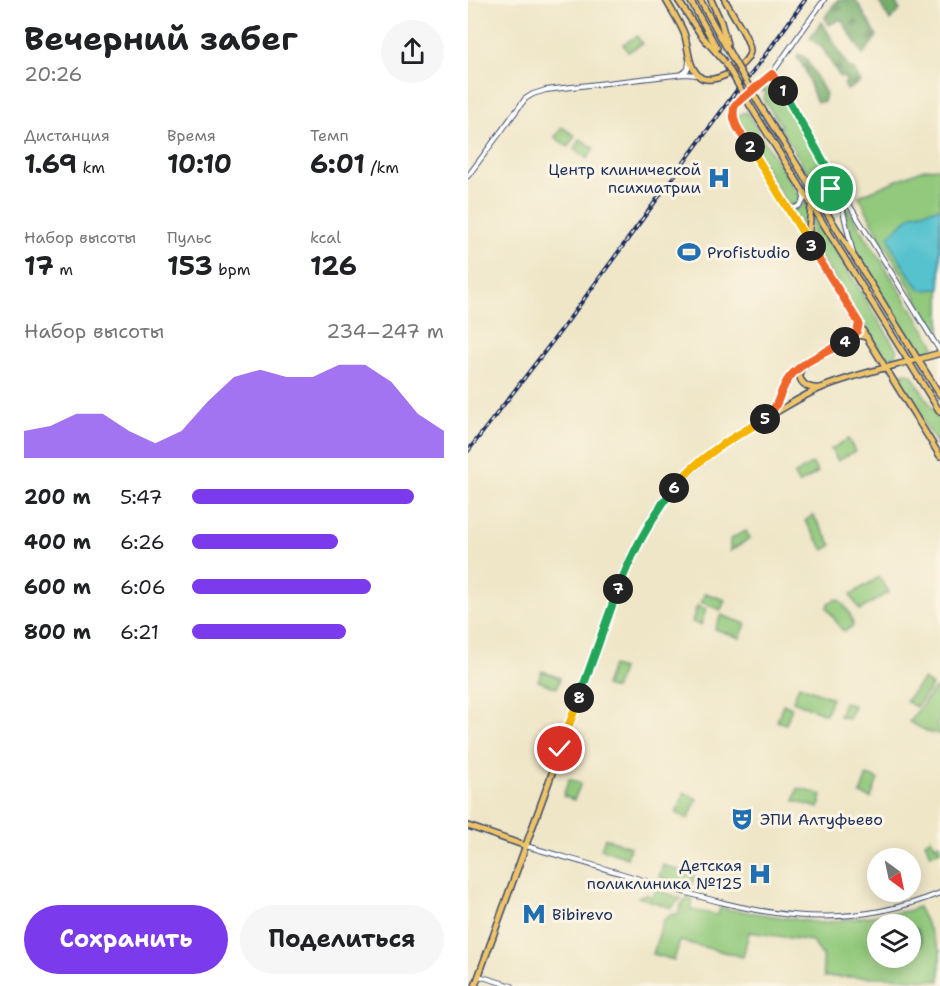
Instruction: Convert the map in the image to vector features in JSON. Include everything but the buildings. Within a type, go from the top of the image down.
[{"type":"main road","points":[[666,0],[684,34],[689,59],[699,76],[706,80],[720,77],[749,57],[748,43],[725,0]]},
{"type":"main road","points":[[678,0],[701,35],[725,62]]},
{"type":"main road","points":[[690,0],[751,107],[940,412]]},
{"type":"main road","points":[[700,0],[758,102],[940,395]]},
{"type":"main road","points":[[711,0],[732,57]]},
{"type":"main road","points":[[811,205],[808,242],[940,456]]},
{"type":"main road","points":[[851,339],[857,332],[859,323]]},
{"type":"main road","points":[[768,417],[794,372],[858,335],[867,337]]},
{"type":"main road","points":[[474,986],[627,566],[643,534],[665,499],[693,468],[726,442],[821,388],[940,352]]},
{"type":"main road","points":[[803,366],[799,374],[802,383],[809,387],[821,388]]},
{"type":"main road","points":[[468,826],[526,846]]},
{"type":"street","points":[[808,242],[739,129],[733,114],[737,103],[772,74],[824,0]]},
{"type":"street","points":[[681,74],[689,68],[689,59]]},
{"type":"street","points":[[468,176],[525,99],[533,93],[681,74],[699,76]]},
{"type":"street","points":[[772,74],[837,185],[857,262]]},
{"type":"street","points":[[809,185],[821,192],[837,185]]},
{"type":"street","points":[[784,204],[792,208],[800,206],[804,199],[802,190]]},
{"type":"street","points":[[843,201],[940,352]]},
{"type":"street","points":[[526,846],[629,875],[688,895],[759,912],[822,917],[866,914],[903,906],[940,893]]},
{"type":"street","points":[[478,975],[512,986]]},
{"type":"green space","points":[[837,0],[856,0],[877,36],[863,55],[841,19],[829,25],[825,17]]},
{"type":"green space","points":[[878,0],[894,0],[900,10],[890,21]]},
{"type":"green space","points":[[822,22],[848,67],[854,70],[861,82],[847,90],[844,84],[847,82],[843,76],[840,77],[823,49],[810,38]]},
{"type":"green space","points":[[637,36],[642,44],[628,52],[623,44]]},
{"type":"green space","points":[[798,54],[806,58],[826,94],[824,102],[817,102],[804,68],[797,58]]},
{"type":"green space","points":[[769,87],[780,91],[830,178],[831,185],[826,190],[817,187],[763,99],[767,92],[761,91]]},
{"type":"green space","points":[[747,112],[758,130],[757,133],[798,195],[801,194],[802,200],[799,204],[792,206],[787,203],[739,125],[737,118],[740,114]]},
{"type":"green space","points":[[562,127],[575,136],[568,147],[555,137]]},
{"type":"green space","points":[[581,139],[594,149],[587,159],[574,149]]},
{"type":"green space","points":[[940,168],[940,337],[881,239],[859,196],[924,169]]},
{"type":"green space","points":[[805,202],[809,212],[807,230],[804,230],[791,209],[799,208]]},
{"type":"green space","points":[[843,205],[847,207],[932,341],[934,347],[931,352],[917,351],[855,251]]},
{"type":"green space","points":[[813,214],[897,350],[892,358],[884,357],[811,242]]},
{"type":"green space","points":[[907,373],[912,375],[940,421],[940,449],[898,380],[899,375]]},
{"type":"green space","points":[[848,439],[855,451],[838,461],[831,449]]},
{"type":"green space","points":[[812,463],[818,472],[799,484],[794,475]]},
{"type":"green space","points":[[813,515],[832,545],[824,550],[805,521]]},
{"type":"green space","points":[[746,531],[750,538],[730,551],[730,539]]},
{"type":"green space","points":[[879,577],[889,592],[860,610],[850,595]]},
{"type":"green space","points":[[705,593],[725,600],[721,610],[701,602]]},
{"type":"green space","points":[[836,599],[845,606],[853,622],[853,626],[845,631],[841,629],[827,608],[828,603]]},
{"type":"green space","points":[[697,606],[706,609],[701,625],[692,622]]},
{"type":"green space","points":[[721,615],[746,624],[740,638],[715,629]]},
{"type":"green space","points":[[612,666],[622,669],[615,689],[605,686]]},
{"type":"green space","points":[[542,671],[560,678],[557,688],[538,681]]},
{"type":"green space","points":[[924,679],[932,686],[916,707],[906,701]]},
{"type":"green space","points":[[799,685],[832,698],[826,714],[793,701]]},
{"type":"green space","points":[[940,687],[940,718],[936,726],[940,728],[940,735],[933,732],[932,734],[909,722],[933,690]]},
{"type":"green space","points":[[844,702],[854,706],[849,719],[839,716]]},
{"type":"green space","points":[[783,704],[792,708],[786,724],[777,721]]},
{"type":"green space","points":[[867,775],[878,779],[871,798],[860,794]]},
{"type":"green space","points":[[569,779],[581,783],[574,800],[563,796]]},
{"type":"green space","points":[[798,788],[822,795],[819,808],[794,801]]},
{"type":"green space","points":[[684,793],[697,799],[688,819],[676,813]]},
{"type":"green space","points":[[605,838],[630,847],[627,858],[601,849]]},
{"type":"green space","points":[[931,838],[935,845],[940,843],[940,850],[931,855],[925,842]]},
{"type":"green space","points":[[663,865],[695,876],[691,887],[659,877]]},
{"type":"green space","points":[[656,890],[681,898],[671,908],[638,897],[645,894],[652,897]]},
{"type":"green space","points":[[687,898],[693,900],[691,910],[718,915],[720,908],[821,923],[867,917],[867,968],[921,968],[921,914],[886,914],[918,907],[940,951],[940,981],[888,977],[824,977],[822,955],[812,941],[749,932],[743,957],[680,941],[674,960],[653,954],[663,921],[672,914],[678,914],[682,903]]},
{"type":"water","points":[[940,208],[940,289],[921,290],[897,256],[889,236],[913,214]]},
{"type":"railway","points":[[468,451],[562,329],[805,0]]},
{"type":"place","name":"Центр клинической психиатрии","points":[[719,178]]},
{"type":"place","name":"Profistudio","points":[[689,252]]},
{"type":"place","name":"ЭПИ Алтуфьево","points":[[742,819]]},
{"type":"place","name":"Детская поликлиника №125","points":[[760,874]]},
{"type":"place","name":"Bibirevo","points":[[534,914]]},
{"type":"route","points":[[560,749],[627,566],[643,534],[665,499],[681,480],[709,454],[768,417],[794,372],[851,339],[859,328],[859,323],[734,120],[735,105],[772,74],[837,185],[831,189]]}]
